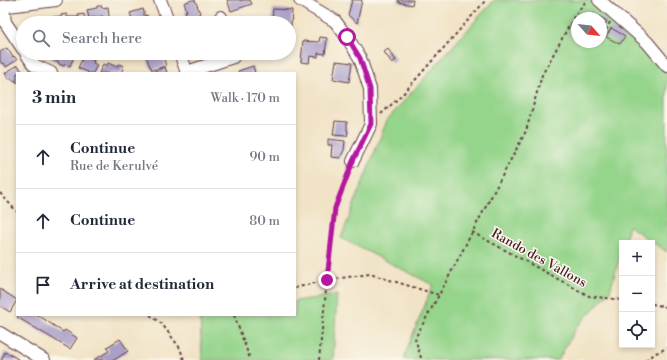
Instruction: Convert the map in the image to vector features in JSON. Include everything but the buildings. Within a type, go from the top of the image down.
[{"type":"street","points":[[16,38],[5,22],[2,7],[56,0]]},
{"type":"street","points":[[160,0],[166,16]]},
{"type":"street","points":[[300,0],[335,20],[360,58],[370,89],[371,124],[353,161]]},
{"type":"street","points":[[601,1],[647,42],[667,66]]},
{"type":"street","points":[[31,60],[34,65],[49,72]]},
{"type":"street","points":[[182,60],[187,72]]},
{"type":"street","points":[[190,72],[224,60]]},
{"type":"street","points":[[0,334],[44,360]]},
{"type":"path","points":[[371,124],[402,95],[486,0]]},
{"type":"path","points":[[421,358],[415,338],[526,131],[542,75],[575,15],[587,0]]},
{"type":"path","points":[[607,28],[610,21]]},
{"type":"path","points":[[319,360],[335,208],[353,161]]},
{"type":"path","points":[[0,193],[16,211]]},
{"type":"path","name":"Rando des Vallons","points":[[472,232],[589,296],[619,300]]},
{"type":"path","points":[[296,288],[327,280],[370,274],[439,295]]},
{"type":"path","points":[[655,304],[667,306]]},
{"type":"path","points":[[151,316],[162,324],[180,348],[184,360]]},
{"type":"path","points":[[234,316],[250,356],[250,360]]},
{"type":"path","points":[[646,360],[667,348]]},
{"type":"green space","points":[[494,0],[589,0],[606,12],[571,12],[571,48],[607,48],[607,13],[665,69],[667,74],[667,252],[655,244],[655,240],[649,240],[629,226],[625,240],[619,240],[619,260],[610,291],[576,328],[558,360],[404,360],[433,285],[341,238],[387,120]]},
{"type":"green space","points":[[337,295],[333,360],[202,360],[200,316],[296,316],[296,301]]},
{"type":"route","points":[[327,280],[335,208],[353,161],[371,124],[370,89],[360,58],[347,37]]}]
